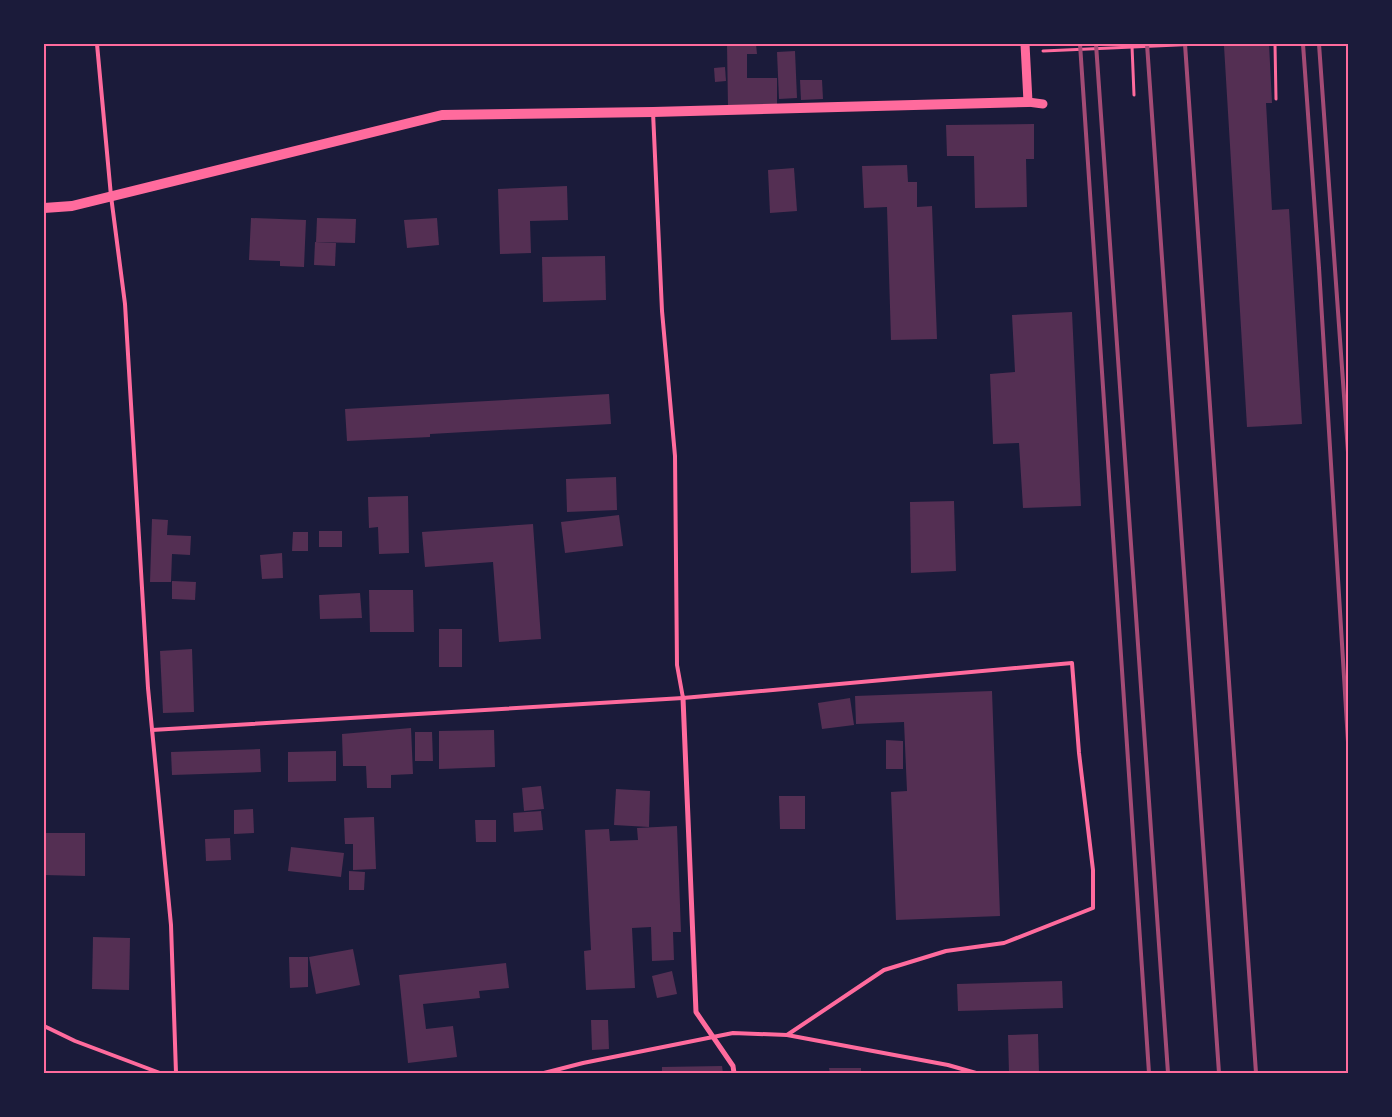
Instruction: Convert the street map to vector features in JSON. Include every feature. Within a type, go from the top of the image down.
[{"type":"main road","points":[[44,208],[72,206],[442,115],[652,112],[1028,102]]},
{"type":"street","points":[[1025,44],[1028,102],[1043,104]]},
{"type":"street","points":[[684,698],[696,1012],[733,1066],[734,1073]]},
{"type":"lane","points":[[97,44],[111,196],[125,304],[152,730],[171,925],[176,1073]]},
{"type":"lane","points":[[652,112],[662,311],[675,456],[677,665],[684,698]]},
{"type":"lane","points":[[152,730],[684,698],[1072,663],[1079,753],[1094,870],[1094,908],[1004,943],[946,951],[884,970],[787,1035]]},
{"type":"lane","points":[[44,1026],[75,1041],[160,1073]]},
{"type":"lane","points":[[544,1073],[582,1063],[733,1033],[787,1035],[910,1058],[976,1073]]},
{"type":"path","points":[[1041,51],[1200,44]]},
{"type":"path","points":[[1275,44],[1276,99]]},
{"type":"path","points":[[1132,46],[1134,95]]},
{"type":"building","points":[[727,44],[756,44],[757,54],[747,54],[747,78],[777,78],[777,107],[728,107]]},
{"type":"building","points":[[1269,44],[1272,103],[1266,103],[1272,210],[1289,209],[1302,424],[1247,427],[1224,46]]},
{"type":"building","points":[[795,51],[797,98],[779,99],[777,52]]},
{"type":"building","points":[[725,67],[726,81],[715,82],[714,68]]},
{"type":"building","points":[[800,80],[822,80],[823,99],[801,100]]},
{"type":"building","points":[[1034,124],[1034,159],[1026,159],[1027,207],[975,208],[974,156],[947,156],[946,125]]},
{"type":"building","points":[[907,165],[908,182],[917,182],[917,207],[932,206],[937,339],[891,340],[887,207],[864,208],[862,166]]},
{"type":"building","points":[[794,168],[797,211],[770,213],[768,170]]},
{"type":"building","points":[[567,186],[568,220],[530,221],[531,253],[500,254],[498,189]]},
{"type":"building","points":[[251,218],[306,220],[304,267],[280,266],[280,261],[249,260]]},
{"type":"building","points":[[317,218],[356,219],[355,243],[316,242]]},
{"type":"building","points":[[437,218],[439,245],[407,248],[404,220]]},
{"type":"building","points":[[315,242],[336,243],[335,266],[314,265]]},
{"type":"building","points":[[605,256],[606,300],[543,302],[542,257]]},
{"type":"building","points":[[1072,312],[1081,506],[1023,508],[1019,443],[993,444],[990,374],[1015,372],[1012,315]]},
{"type":"building","points":[[609,394],[611,424],[430,434],[430,437],[347,441],[345,409]]},
{"type":"building","points":[[616,477],[617,510],[567,512],[566,479]]},
{"type":"building","points":[[408,496],[409,553],[379,554],[378,527],[369,528],[368,497]]},
{"type":"building","points":[[954,501],[956,571],[911,573],[910,502]]},
{"type":"building","points":[[619,515],[623,546],[565,553],[561,522]]},
{"type":"building","points":[[152,519],[168,520],[167,535],[191,536],[190,555],[172,554],[171,582],[150,582]]},
{"type":"building","points":[[533,524],[541,639],[499,642],[493,562],[425,567],[422,532]]},
{"type":"building","points":[[319,531],[342,531],[342,547],[319,547]]},
{"type":"building","points":[[293,532],[308,532],[308,551],[292,551]]},
{"type":"building","points":[[282,553],[283,578],[262,579],[260,555]]},
{"type":"building","points":[[172,581],[196,582],[195,600],[172,599]]},
{"type":"building","points":[[369,590],[413,590],[414,632],[370,632]]},
{"type":"building","points":[[360,593],[362,618],[320,619],[319,595]]},
{"type":"building","points":[[439,629],[462,629],[462,667],[439,667]]},
{"type":"building","points":[[192,649],[194,712],[163,713],[160,651]]},
{"type":"building","points":[[992,691],[1000,916],[896,920],[891,792],[907,791],[904,722],[856,724],[855,696]]},
{"type":"building","points":[[850,698],[854,725],[822,729],[818,703]]},
{"type":"building","points":[[411,728],[413,774],[391,775],[391,788],[367,788],[366,766],[343,766],[342,734]]},
{"type":"building","points":[[494,730],[495,767],[439,769],[439,731]]},
{"type":"building","points":[[415,732],[432,732],[433,761],[415,761]]},
{"type":"building","points":[[886,740],[903,741],[903,769],[886,769]]},
{"type":"building","points":[[260,749],[261,772],[172,775],[171,752]]},
{"type":"building","points":[[336,751],[336,781],[288,782],[288,752]]},
{"type":"building","points":[[541,786],[544,809],[524,811],[522,788]]},
{"type":"building","points":[[616,789],[650,791],[649,827],[614,825]]},
{"type":"building","points":[[779,796],[805,796],[805,829],[780,829]]},
{"type":"building","points":[[253,809],[254,833],[234,834],[234,810]]},
{"type":"building","points":[[541,811],[543,830],[514,832],[513,813]]},
{"type":"building","points":[[374,817],[376,869],[353,870],[353,844],[345,844],[344,818]]},
{"type":"building","points":[[475,820],[496,820],[496,842],[476,842]]},
{"type":"building","points":[[677,826],[681,932],[673,932],[674,960],[652,961],[651,927],[632,928],[635,988],[586,990],[584,951],[591,950],[585,830],[609,829],[610,841],[638,840],[637,828]]},
{"type":"building","points":[[44,833],[85,833],[85,876],[44,875]]},
{"type":"building","points":[[230,838],[231,860],[206,861],[205,839]]},
{"type":"building","points":[[291,847],[344,853],[341,877],[288,871]]},
{"type":"building","points":[[349,871],[365,872],[364,890],[349,890]]},
{"type":"building","points":[[93,937],[130,938],[129,990],[92,989]]},
{"type":"building","points":[[353,949],[360,985],[316,994],[309,957]]},
{"type":"building","points":[[289,957],[308,957],[308,987],[290,988]]},
{"type":"building","points":[[506,963],[509,988],[479,991],[480,998],[423,1004],[426,1029],[453,1026],[457,1057],[408,1063],[399,975]]},
{"type":"building","points":[[672,971],[677,994],[657,998],[652,976]]},
{"type":"building","points":[[1062,981],[1063,1008],[958,1011],[957,984]]},
{"type":"building","points":[[591,1020],[608,1020],[609,1049],[592,1050]]},
{"type":"building","points":[[1038,1034],[1039,1073],[1009,1073],[1008,1035]]},
{"type":"building","points":[[722,1066],[723,1073],[662,1073],[662,1067]]},
{"type":"building","points":[[829,1068],[861,1068],[861,1073],[830,1073]]},
{"type":"railway","points":[[1080,44],[1149,1073]]},
{"type":"railway","points":[[1096,44],[1168,1073]]},
{"type":"railway","points":[[1147,44],[1219,1073]]},
{"type":"railway","points":[[1185,44],[1256,1073]]},
{"type":"railway","points":[[1303,44],[1319,268],[1348,742]]},
{"type":"railway","points":[[1319,44],[1348,452]]}]
